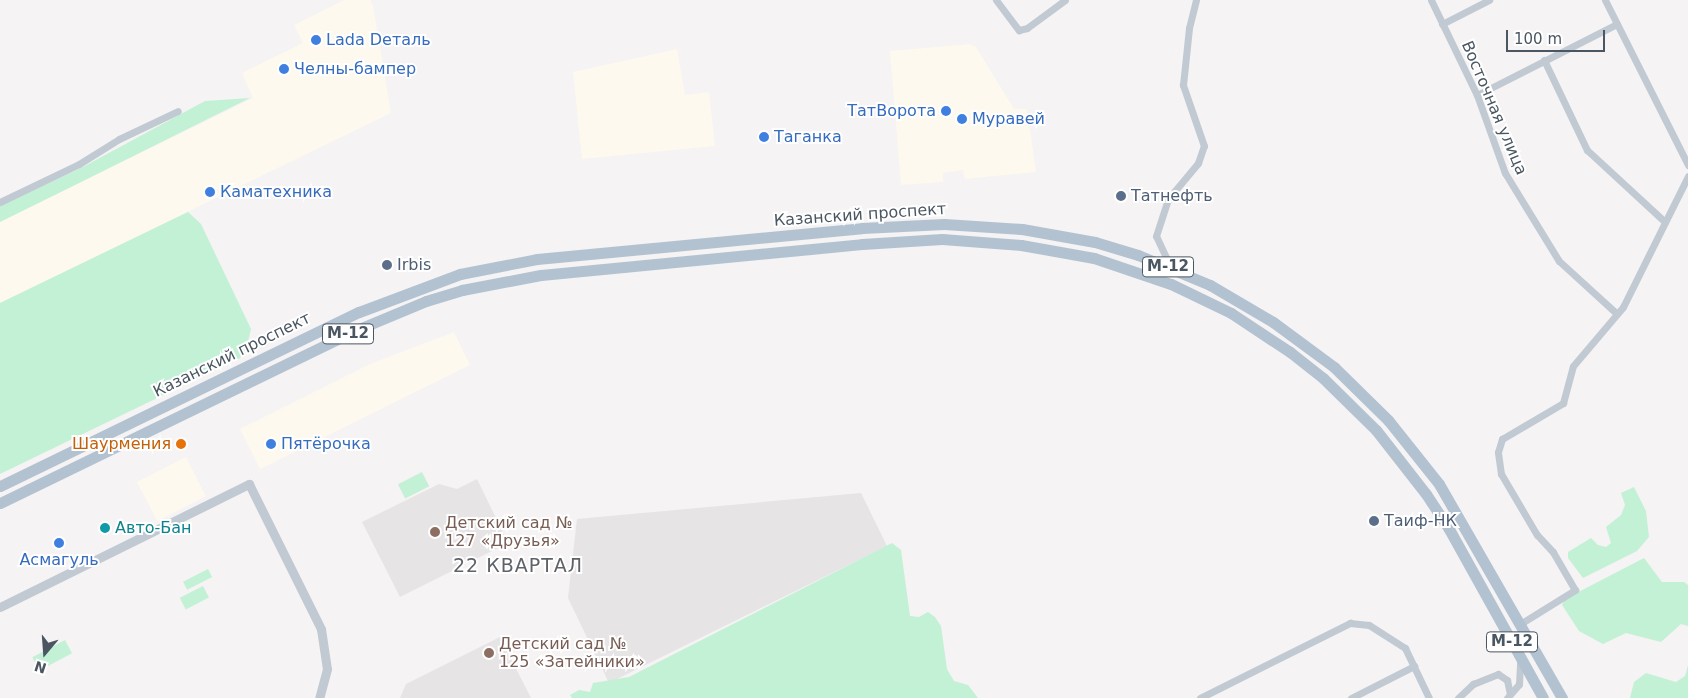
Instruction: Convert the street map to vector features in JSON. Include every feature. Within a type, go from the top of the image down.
[{"type":"main road","name":"Казанский проспект","points":[[0,486],[352,315],[418,288],[469,272],[536,259],[871,227],[979,225],[1056,234],[1094,242],[1171,268],[1210,285],[1273,322],[1308,346],[1361,392],[1439,484],[1562,698]]},
{"type":"main road","name":"Казанский проспект","points":[[0,503],[354,331],[426,300],[495,282],[541,275],[910,240],[978,241],[1055,249],[1133,270],[1201,298],[1290,352],[1322,378],[1376,430],[1449,529],[1543,698]]},
{"type":"main road","points":[[724,242],[716,247],[716,252],[724,257]]},
{"type":"street","points":[[996,0],[1019,30],[1028,28],[1065,0]]},
{"type":"street","points":[[1171,268],[1156,236],[1168,199],[1198,163],[1204,146],[1183,85],[1189,28],[1196,0]]},
{"type":"street","name":"Восточная улица","points":[[1431,0],[1477,95],[1505,173],[1559,261],[1616,313]]},
{"type":"street","points":[[1442,24],[1489,0]]},
{"type":"street","points":[[1605,0],[1688,166]]},
{"type":"street","points":[[1477,95],[1617,24]]},
{"type":"street","points":[[1544,60],[1587,150],[1665,222]]},
{"type":"street","points":[[0,202],[79,164],[119,139],[178,111]]},
{"type":"street","points":[[1520,624],[1575,590],[1553,552],[1537,535],[1501,474],[1498,452],[1502,439],[1563,403],[1572,366],[1623,307],[1688,176]]},
{"type":"street","points":[[0,607],[249,484],[321,628],[327,669],[319,698]]},
{"type":"street","points":[[1203,697],[1350,623],[1369,625],[1388,635],[1405,648],[1430,698]]},
{"type":"street","points":[[1508,696],[1522,676],[1520,657]]},
{"type":"street","points":[[1351,698],[1414,666]]},
{"type":"street","points":[[1458,698],[1480,681],[1498,674],[1507,680],[1508,696]]},
{"type":"shaded area","points":[[344,0],[370,0],[373,6],[391,113],[0,303],[0,222],[253,98],[242,73],[303,43],[294,25]]},
{"type":"shaded area","name":"Муравей","points":[[970,44],[976,47],[1014,109],[1027,109],[1036,172],[965,179],[963,170],[943,173],[943,182],[901,185],[890,51]]},
{"type":"shaded area","points":[[677,49],[685,95],[709,92],[715,146],[582,159],[573,72]]},
{"type":"shaded area","points":[[454,332],[470,365],[260,469],[240,429],[370,364]]},
{"type":"shaded area","points":[[186,457],[206,496],[157,521],[137,482]]},
{"type":"shaded area","name":"Детский сад № 127 «Друзья»","points":[[477,479],[508,543],[400,597],[362,522],[439,484],[457,489]]},
{"type":"shaded area","points":[[861,493],[887,546],[609,683],[568,598],[577,519]]},
{"type":"shaded area","name":"Детский сад № 125 «Затейники»","points":[[500,637],[531,698],[400,698],[406,684]]},
{"type":"green space","points":[[250,98],[0,222],[0,206],[81,168],[205,101]]},
{"type":"green space","points":[[188,212],[201,224],[251,329],[246,350],[240,358],[0,474],[0,303]]},
{"type":"green space","points":[[422,472],[429,486],[405,499],[398,484]]},
{"type":"green space","points":[[1634,487],[1646,511],[1649,537],[1637,551],[1583,578],[1568,558],[1568,552],[1591,538],[1598,545],[1606,547],[1611,543],[1606,527],[1621,515],[1625,505],[1621,493]]},
{"type":"green space","points":[[892,543],[901,550],[910,616],[919,617],[928,612],[935,617],[941,626],[947,669],[954,681],[968,685],[978,698],[572,698],[570,695],[579,690],[590,692],[593,683],[629,677]]},
{"type":"green space","points":[[1644,558],[1662,582],[1684,582],[1688,585],[1688,626],[1681,624],[1661,642],[1626,633],[1603,644],[1579,631],[1562,605],[1565,599]]},
{"type":"green space","points":[[208,569],[212,577],[187,590],[183,582]]},
{"type":"green space","points":[[203,586],[209,598],[186,609],[180,598]]},
{"type":"green space","points":[[65,640],[72,653],[39,671],[32,657]]},
{"type":"green space","points":[[1688,665],[1688,698],[1630,698],[1634,682],[1646,673],[1676,682],[1685,676]]},
{"type":"place","name":"Lada Dеталь","points":[[316,40]]},
{"type":"place","name":"Челны-бампер","points":[[284,69]]},
{"type":"place","name":"ТатВорота","points":[[946,111]]},
{"type":"place","name":"Муравей","points":[[962,119]]},
{"type":"place","name":"Таганка","points":[[764,137]]},
{"type":"place","name":"Каматехника","points":[[210,192]]},
{"type":"place","name":"Татнефть","points":[[1121,196]]},
{"type":"place","name":"Irbis","points":[[387,265]]},
{"type":"place","name":"Шаурмения","points":[[181,444]]},
{"type":"place","name":"Пятёрочка","points":[[271,444]]},
{"type":"place","name":"Таиф-НК","points":[[1374,521]]},
{"type":"place","name":"Авто-Бан","points":[[105,528]]},
{"type":"place","name":"Детский сад № 127 «Друзья»","points":[[435,532]]},
{"type":"place","name":"Асмагуль","points":[[59,543]]},
{"type":"place","name":"Детский сад № 125 «Затейники»","points":[[489,653]]},
{"type":"district","name":"22 КВАРТАЛ","points":[[518,566]]}]
